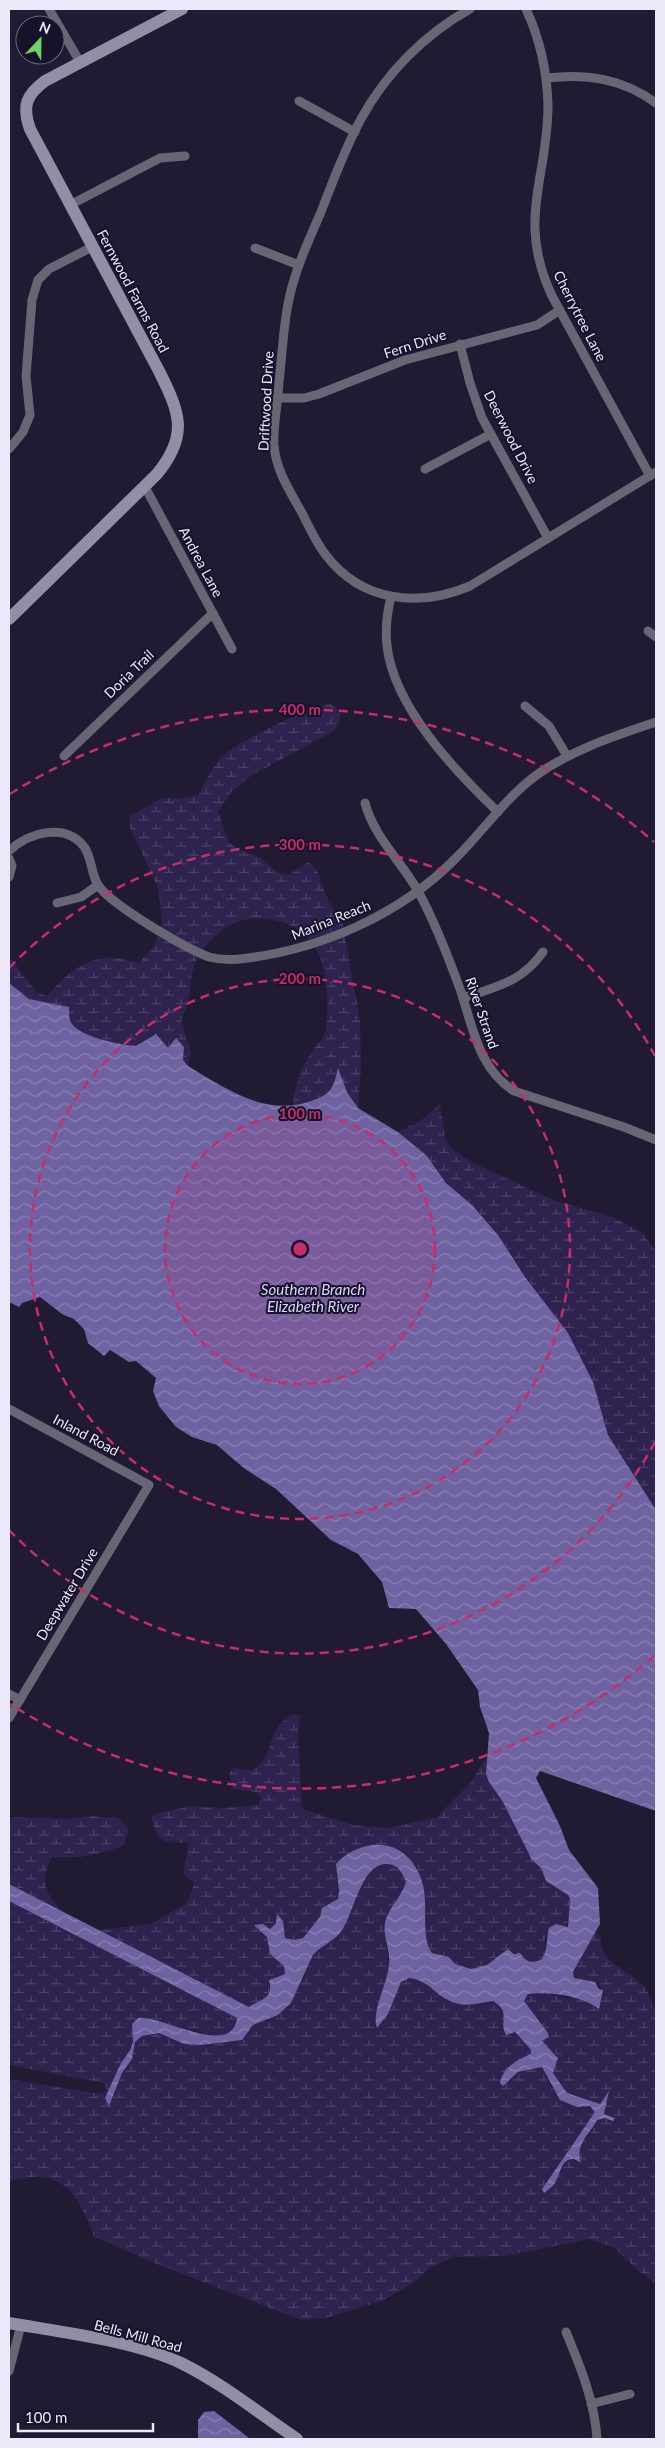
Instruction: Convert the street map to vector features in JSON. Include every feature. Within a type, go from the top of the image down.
[{"type":"street","points":[[49,9],[80,62]]},
{"type":"street","name":"Fernwood Farms Road","points":[[9,619],[146,488],[165,464],[172,451],[178,425],[176,408],[155,363],[30,129],[26,109],[33,90],[45,81],[182,9]]},
{"type":"street","name":"Driftwood Drive","points":[[470,9],[440,28],[406,58],[377,94],[354,132],[299,265],[287,305],[274,442],[276,457],[284,480],[325,553],[342,572],[365,587],[391,597],[428,598],[453,593],[470,586],[653,474]]},
{"type":"street","name":"Cherrytree Lane","points":[[526,9],[538,39],[546,78],[546,132],[535,201],[534,235],[543,275],[560,310],[653,474]]},
{"type":"street","points":[[546,78],[582,76],[611,80],[633,89],[656,103]]},
{"type":"street","points":[[299,101],[354,132]]},
{"type":"street","points":[[70,205],[160,158],[185,156]]},
{"type":"street","points":[[9,449],[23,432],[30,415],[26,376],[32,300],[38,280],[49,270],[92,247]]},
{"type":"street","points":[[256,248],[299,265]]},
{"type":"street","name":"Fern Drive","points":[[278,398],[304,398],[320,394],[405,360],[537,325],[560,310]]},
{"type":"street","name":"Deerwood Drive","points":[[460,344],[475,401],[548,538]]},
{"type":"street","points":[[425,469],[491,434]]},
{"type":"street","name":"Andrea Lane","points":[[146,488],[232,649]]},
{"type":"street","points":[[391,597],[386,620],[386,640],[390,662],[398,684],[440,751],[464,780],[498,812]]},
{"type":"street","name":"Doria Trail","points":[[64,756],[213,613]]},
{"type":"street","points":[[648,631],[656,637]]},
{"type":"street","points":[[525,706],[549,726],[567,756]]},
{"type":"street","name":"Marina Reach","points":[[9,851],[19,841],[38,833],[56,832],[66,835],[76,840],[84,848],[98,885],[120,905],[145,922],[193,949],[222,960],[266,955],[307,944],[369,921],[394,908],[418,892],[458,856],[498,812],[530,781],[567,756],[594,744],[656,722]]},
{"type":"street","name":"River Strand","points":[[365,803],[372,826],[418,892],[445,948],[482,1057],[503,1084],[514,1091],[624,1127],[656,1140]]},
{"type":"street","points":[[9,858],[12,866],[9,877]]},
{"type":"street","points":[[57,903],[81,897],[98,885]]},
{"type":"street","points":[[463,998],[517,978],[531,968],[543,952]]},
{"type":"street","name":"Inland Road","points":[[9,1409],[149,1485]]},
{"type":"street","name":"Deepwater Drive","points":[[9,1718],[149,1485]]},
{"type":"street","points":[[9,1694],[20,1700]]},
{"type":"street","points":[[9,2371],[15,2324]]},
{"type":"street","name":"Bells Mill Road","points":[[15,2324],[114,2343],[169,2358],[214,2382],[292,2438]]},
{"type":"street","points":[[566,2332],[577,2358],[591,2404],[596,2422],[597,2439]]},
{"type":"street","points":[[591,2404],[630,2394]]},
{"type":"green space","points":[[329,703],[339,710],[340,721],[334,731],[249,777],[231,792],[218,812],[229,842],[237,849],[259,857],[277,872],[289,875],[308,862],[317,870],[328,901],[342,920],[360,1020],[361,1066],[358,1108],[347,1092],[338,1069],[335,1079],[323,1096],[293,1107],[295,1092],[302,1070],[326,1031],[327,991],[325,973],[320,957],[312,943],[301,931],[285,923],[265,919],[239,921],[218,934],[199,955],[192,973],[188,1000],[181,1019],[191,1053],[188,1066],[183,1061],[184,1047],[168,1049],[156,1034],[136,1046],[99,1039],[73,1026],[70,1020],[69,1007],[29,999],[9,983],[9,956],[36,992],[47,996],[72,972],[87,963],[104,958],[112,958],[139,963],[154,946],[162,923],[158,888],[130,828],[130,816],[162,798],[186,798],[198,795],[214,767],[228,752],[272,727]]},
{"type":"green space","points":[[440,1104],[445,1138],[451,1148],[471,1162],[556,1201],[610,1216],[641,1232],[656,1251],[656,1510],[608,1435],[593,1382],[498,1235],[472,1205],[446,1183],[427,1156],[398,1132],[423,1119]]},
{"type":"green space","points":[[291,1715],[300,1715],[298,1732],[302,1809],[353,1825],[388,1828],[437,1817],[471,1782],[487,1756],[486,1774],[489,1782],[503,1802],[532,1859],[541,1868],[546,1881],[568,1895],[570,1899],[567,1927],[556,1924],[545,1940],[546,1952],[543,1959],[532,1962],[508,1949],[487,1965],[471,1969],[455,1964],[449,1957],[432,1953],[426,1937],[427,1919],[417,1873],[405,1857],[382,1844],[336,1873],[339,1891],[338,1899],[322,1908],[321,1916],[303,1938],[294,1940],[285,1938],[284,1929],[277,1914],[276,1923],[269,1929],[254,1925],[267,1937],[270,1954],[284,1966],[285,1975],[276,1976],[268,1997],[249,2007],[98,1930],[151,1924],[186,1904],[195,1883],[183,1874],[189,1842],[173,1842],[162,1839],[155,1831],[151,1815],[191,1806],[225,1808],[258,1805],[261,1798],[257,1792],[233,1789],[229,1774],[234,1768],[250,1771],[258,1766],[267,1755],[275,1731]]},
{"type":"green space","points":[[92,1816],[118,1818],[129,1829],[124,1845],[89,1856],[52,1857],[46,1872],[46,1885],[51,1898],[62,1911],[9,1884],[9,1817],[65,1819]]},
{"type":"green space","points":[[380,1864],[396,1868],[406,1882],[400,1899],[388,1913],[385,1931],[389,1967],[383,1994],[394,1998],[401,1982],[409,1978],[427,1984],[448,2001],[493,2001],[501,2006],[505,2014],[504,2031],[506,2034],[514,2032],[531,2050],[531,2054],[514,2064],[500,2079],[503,2085],[518,2072],[542,2067],[551,2087],[581,2108],[586,2106],[593,2108],[595,2112],[546,2182],[556,2182],[561,2167],[570,2159],[580,2163],[580,2144],[592,2131],[597,2120],[605,2118],[612,2121],[604,2114],[609,2092],[600,2104],[567,2093],[553,2073],[556,2054],[549,2050],[542,2041],[549,2037],[548,2033],[524,2001],[527,1996],[537,1992],[567,1998],[582,1998],[599,2008],[603,1990],[595,1982],[574,1978],[573,1972],[596,1932],[601,1938],[601,1946],[608,1959],[635,1978],[646,1989],[656,2011],[656,2284],[613,2247],[589,2239],[505,2256],[454,2257],[431,2267],[412,2284],[382,2301],[325,2318],[301,2320],[147,2260],[94,2236],[88,2220],[73,2195],[65,2186],[54,2180],[42,2177],[9,2182],[9,2079],[100,2094],[107,2090],[104,2083],[9,2065],[9,1901],[237,2018],[233,2030],[222,2037],[171,2025],[155,2019],[132,2024],[133,2042],[117,2073],[109,2105],[122,2073],[132,2059],[135,2042],[142,2036],[159,2033],[184,2044],[212,2045],[224,2041],[242,2040],[253,2025],[278,2015],[303,1980],[313,1955],[344,1926],[362,1884],[367,1876]]},
{"type":"water","name":"Southern Branch Elizabeth River","points":[[9,983],[29,999],[69,1007],[70,1020],[73,1026],[99,1039],[136,1046],[156,1034],[168,1048],[176,1038],[184,1047],[183,1060],[188,1066],[231,1091],[260,1103],[292,1105],[321,1097],[332,1087],[338,1068],[347,1092],[358,1108],[398,1132],[427,1156],[446,1183],[472,1205],[498,1235],[525,1277],[568,1333],[593,1382],[608,1435],[656,1510],[656,1811],[540,1771],[536,1778],[560,1826],[569,1850],[598,1888],[600,1924],[573,1972],[574,1978],[595,1982],[599,1989],[603,1990],[599,2009],[584,2001],[555,1994],[528,1994],[524,2001],[548,2033],[549,2037],[542,2041],[558,2058],[553,2073],[567,2093],[600,2104],[609,2091],[604,2114],[615,2118],[613,2121],[605,2118],[597,2120],[581,2145],[581,2163],[574,2159],[566,2161],[555,2183],[544,2193],[542,2189],[595,2112],[590,2106],[577,2107],[560,2100],[542,2067],[518,2072],[503,2086],[500,2083],[507,2069],[516,2061],[531,2054],[531,2050],[515,2032],[506,2035],[503,2025],[503,2013],[499,2005],[493,2001],[472,2004],[455,2003],[422,1982],[409,1978],[401,1982],[388,2014],[377,2028],[376,2014],[389,1965],[389,1954],[385,1936],[386,1919],[406,1882],[401,1872],[393,1865],[385,1864],[376,1867],[369,1874],[363,1883],[345,1926],[337,1936],[313,1955],[291,2003],[278,2015],[253,2025],[242,2040],[202,2045],[184,2044],[159,2033],[142,2036],[135,2042],[132,2059],[122,2073],[109,2106],[105,2098],[120,2065],[130,2050],[133,2042],[132,2024],[138,2018],[163,2022],[210,2035],[223,2035],[232,2030],[237,2018],[9,1901],[9,1884],[249,2007],[268,1995],[270,1991],[269,1980],[285,1974],[284,1966],[270,1954],[267,1937],[254,1925],[263,1924],[270,1929],[276,1923],[277,1914],[283,1921],[285,1938],[294,1940],[303,1938],[320,1917],[322,1908],[338,1899],[336,1864],[347,1854],[365,1846],[384,1845],[401,1852],[409,1858],[420,1876],[423,1886],[428,1946],[432,1953],[449,1957],[455,1964],[471,1969],[487,1965],[508,1949],[514,1954],[520,1953],[530,1961],[542,1959],[549,1928],[556,1924],[568,1927],[570,1899],[568,1895],[546,1881],[541,1868],[532,1860],[503,1802],[489,1782],[486,1774],[489,1733],[480,1707],[478,1690],[446,1644],[416,1609],[389,1608],[382,1582],[358,1554],[331,1540],[276,1489],[245,1469],[217,1445],[192,1437],[176,1427],[159,1406],[153,1391],[156,1378],[136,1361],[129,1362],[110,1350],[104,1356],[88,1343],[84,1329],[74,1319],[62,1314],[40,1297],[22,1303],[19,1307],[9,1302]]},
{"type":"water","points":[[214,2411],[250,2439],[198,2439],[198,2420],[204,2412]]}]
